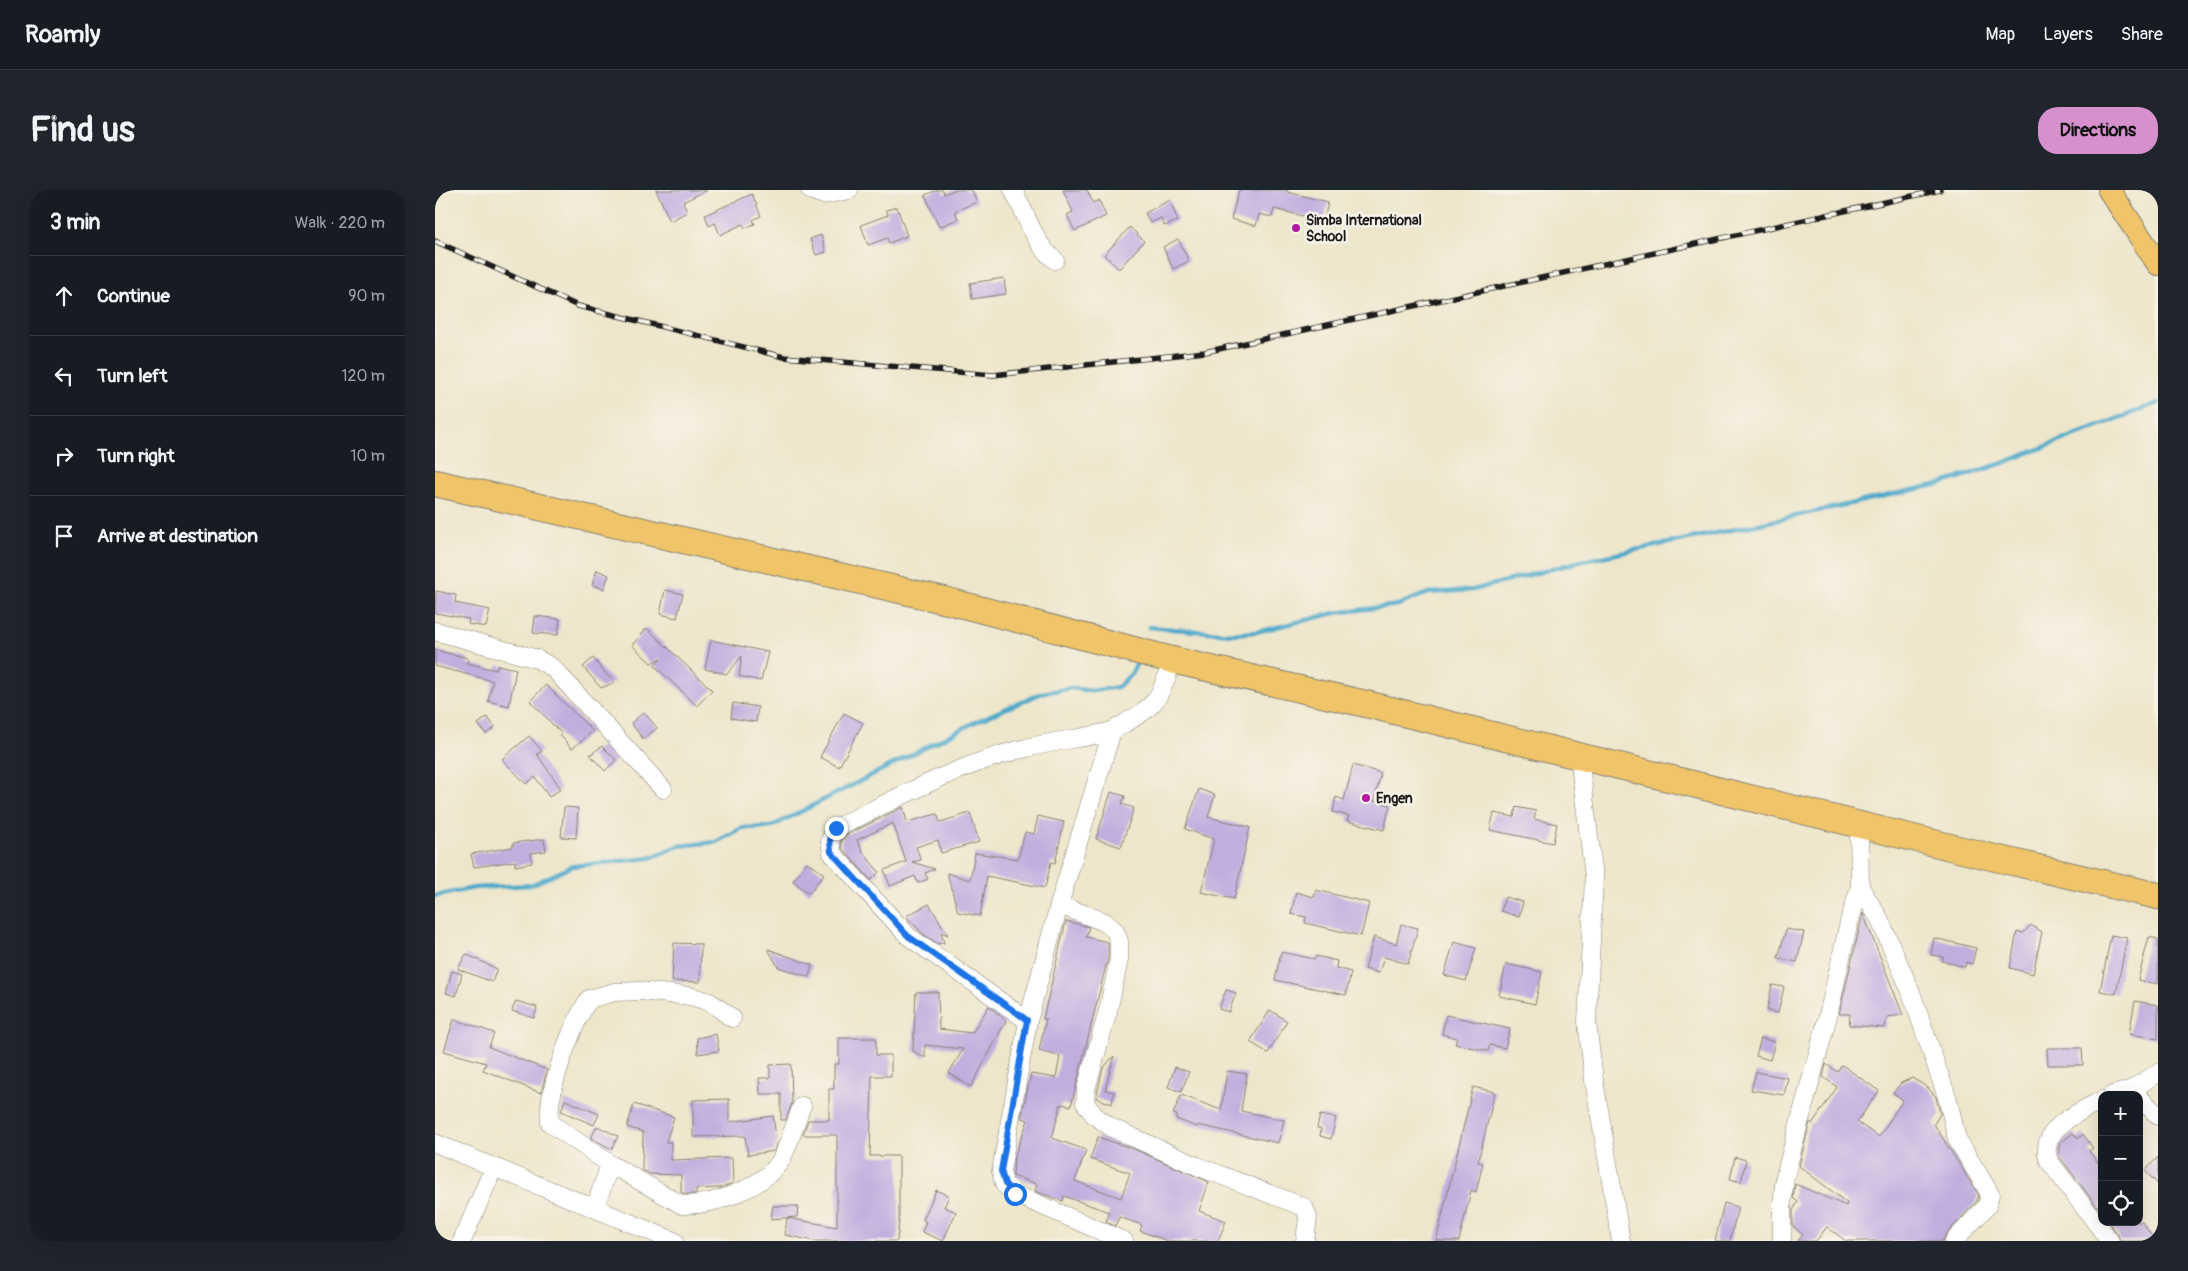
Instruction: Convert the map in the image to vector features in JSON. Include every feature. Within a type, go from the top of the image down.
[{"type":"highway","points":[[435,483],[948,601],[1172,660],[1366,704],[2158,896]]},
{"type":"main road","points":[[2109,190],[2158,264]]},
{"type":"street","points":[[811,190],[824,196],[849,190]]},
{"type":"street","points":[[1013,190],[1047,254],[1055,260]]},
{"type":"street","points":[[435,631],[537,660],[553,668],[663,789]]},
{"type":"street","points":[[1027,1020],[908,936],[831,852],[830,840],[836,828],[959,770],[1022,749],[1081,739],[1112,731],[1140,714],[1155,702],[1164,687],[1172,660]]},
{"type":"street","points":[[1112,731],[1059,905],[1027,1020],[1001,1171],[1005,1184],[1015,1194],[1124,1241]]},
{"type":"street","points":[[1579,756],[1594,878],[1587,1022],[1594,1080],[1621,1241]]},
{"type":"street","points":[[1782,1241],[1782,1205],[1785,1176],[1828,1016],[1849,922],[1860,887],[1859,824]]},
{"type":"street","points":[[1860,887],[1879,918],[1911,992],[1948,1100],[1957,1139],[1990,1194],[1987,1206],[1955,1241]]},
{"type":"street","points":[[1059,905],[1105,922],[1115,931],[1119,942],[1119,960],[1108,1011],[1086,1089],[1085,1103],[1094,1115],[1112,1128],[1197,1166],[1304,1207],[1308,1217],[1305,1241]]},
{"type":"street","points":[[731,1018],[710,1002],[690,996],[639,991],[615,992],[589,1000],[578,1015],[550,1094],[548,1110],[550,1123],[610,1164],[682,1205],[694,1206],[739,1193],[759,1182],[779,1163],[802,1106]]},
{"type":"street","points":[[2138,1091],[2158,1073]]},
{"type":"street","points":[[2143,1100],[2158,1116]]},
{"type":"street","points":[[2098,1102],[2059,1126],[2050,1138],[2047,1149],[2049,1161],[2110,1241]]},
{"type":"street","points":[[435,1143],[674,1241]]},
{"type":"street","points":[[595,1208],[610,1164]]},
{"type":"street","points":[[461,1241],[494,1167]]},
{"type":"building","points":[[656,190],[707,190],[683,202],[687,212],[670,221]]},
{"type":"building","points":[[937,190],[943,190],[944,194],[954,190],[972,190],[977,202],[955,211],[958,219],[939,227],[925,195]]},
{"type":"building","points":[[1063,190],[1087,190],[1093,203],[1099,200],[1106,216],[1075,231],[1067,215],[1073,212]]},
{"type":"building","points":[[1239,190],[1288,190],[1287,192],[1328,202],[1324,221],[1274,209],[1272,217],[1259,214],[1256,226],[1231,219]]},
{"type":"building","points":[[752,194],[761,216],[753,220],[755,224],[745,228],[743,224],[720,235],[715,223],[709,226],[705,215]]},
{"type":"building","points":[[1170,200],[1178,221],[1164,226],[1161,218],[1150,223],[1145,213]]},
{"type":"building","points":[[897,207],[907,236],[889,243],[887,238],[868,245],[861,225],[888,215],[886,210]]},
{"type":"building","points":[[1130,227],[1144,241],[1119,269],[1104,255]]},
{"type":"building","points":[[821,235],[826,252],[816,255],[810,239]]},
{"type":"building","points":[[1178,239],[1189,261],[1173,269],[1163,247]]},
{"type":"building","points":[[1004,278],[1006,294],[972,299],[970,283]]},
{"type":"building","points":[[597,570],[609,575],[604,589],[592,585]]},
{"type":"building","points":[[665,590],[683,594],[677,618],[660,614]]},
{"type":"building","points":[[436,591],[456,595],[455,603],[490,610],[486,627],[468,624],[469,619],[435,613]]},
{"type":"building","points":[[535,616],[560,619],[558,635],[533,633]]},
{"type":"building","points":[[647,628],[712,690],[697,706],[654,665],[661,658],[651,663],[632,645]]},
{"type":"building","points":[[711,640],[768,652],[761,681],[739,676],[742,656],[727,674],[705,669]]},
{"type":"building","points":[[435,650],[468,658],[467,663],[496,670],[498,665],[516,669],[509,706],[488,701],[493,681],[435,666]]},
{"type":"building","points":[[593,658],[615,682],[601,688],[583,667]]},
{"type":"building","points":[[546,685],[593,731],[572,749],[560,735],[562,734],[530,701]]},
{"type":"building","points":[[733,703],[758,707],[756,722],[731,718]]},
{"type":"building","points":[[644,712],[657,728],[643,739],[631,723]]},
{"type":"building","points":[[844,713],[863,723],[839,767],[820,757]]},
{"type":"building","points":[[487,717],[495,727],[486,734],[478,724]]},
{"type":"building","points":[[529,736],[542,751],[537,754],[561,789],[549,797],[535,777],[526,784],[502,759]]},
{"type":"building","points":[[602,746],[616,760],[605,771],[590,755]]},
{"type":"building","points":[[1353,765],[1381,773],[1374,801],[1390,805],[1384,830],[1347,821],[1349,816],[1333,812],[1336,797],[1344,800]]},
{"type":"building","points":[[1199,789],[1215,795],[1208,817],[1250,827],[1234,899],[1201,892],[1214,839],[1185,829]]},
{"type":"building","points":[[1111,792],[1125,796],[1122,804],[1134,808],[1121,847],[1096,839]]},
{"type":"building","points":[[564,807],[578,808],[576,838],[561,837]]},
{"type":"building","points":[[903,807],[907,822],[937,814],[940,822],[970,813],[979,842],[941,853],[938,840],[916,847],[921,860],[912,862],[935,869],[925,873],[928,879],[918,883],[915,876],[890,886],[884,870],[906,862],[893,823],[857,840],[862,851],[879,872],[871,880],[842,848],[841,842],[844,836]]},
{"type":"building","points":[[1516,807],[1536,811],[1534,819],[1557,824],[1553,843],[1490,830],[1494,813],[1514,817]]},
{"type":"building","points":[[1038,816],[1064,822],[1055,863],[1051,862],[1045,888],[987,876],[980,916],[958,912],[947,873],[970,880],[975,853],[1018,859],[1025,832],[1034,834]]},
{"type":"building","points":[[544,839],[546,851],[531,853],[532,863],[515,866],[515,861],[474,867],[471,854],[513,847],[513,843]]},
{"type":"building","points":[[807,862],[824,874],[809,893],[793,881]]},
{"type":"building","points":[[1316,890],[1369,903],[1361,936],[1305,923],[1306,917],[1291,914],[1296,892],[1314,897]]},
{"type":"building","points":[[1505,897],[1523,902],[1519,917],[1501,911]]},
{"type":"building","points":[[929,904],[948,935],[941,932],[944,943],[938,944],[923,934],[906,916]]},
{"type":"building","points":[[1863,913],[1903,1015],[1887,1017],[1885,1028],[1849,1025],[1850,1014],[1839,1014]]},
{"type":"building","points":[[1066,921],[1089,927],[1086,937],[1108,942],[1108,958],[1071,1106],[1061,1104],[1052,1138],[1086,1150],[1075,1181],[1121,1198],[1130,1173],[1090,1159],[1098,1137],[1134,1149],[1209,1182],[1199,1211],[1226,1221],[1218,1241],[1168,1241],[1140,1231],[1142,1225],[1119,1217],[1115,1226],[1106,1222],[1109,1212],[1064,1196],[1063,1201],[1037,1192],[1035,1191],[1037,1184],[1013,1176],[1014,1157],[1028,1120],[1021,1118],[1031,1074],[1056,1078],[1060,1056],[1039,1051],[1046,1019],[1043,1019]]},
{"type":"building","points":[[1401,924],[1418,928],[1408,964],[1384,957],[1379,973],[1365,969],[1374,937],[1396,944]]},
{"type":"building","points":[[2031,925],[2042,932],[2033,974],[2010,968],[2017,932],[2023,933]]},
{"type":"building","points":[[1786,929],[1804,932],[1797,962],[1778,958]]},
{"type":"building","points":[[2111,935],[2127,938],[2116,994],[2100,991]]},
{"type":"building","points":[[2149,937],[2158,939],[2158,984],[2138,980]]},
{"type":"building","points":[[1934,938],[1976,948],[1972,964],[1966,962],[1965,967],[1942,961],[1943,957],[1931,955]]},
{"type":"building","points":[[1454,942],[1476,948],[1466,981],[1444,975]]},
{"type":"building","points":[[674,943],[701,944],[700,982],[672,981]]},
{"type":"building","points":[[768,949],[812,965],[809,977],[778,967]]},
{"type":"building","points":[[1281,952],[1315,959],[1316,956],[1337,961],[1336,968],[1351,972],[1346,995],[1275,980]]},
{"type":"building","points":[[466,954],[497,969],[492,982],[458,969]]},
{"type":"building","points":[[1506,964],[1542,972],[1535,1004],[1499,996]]},
{"type":"building","points":[[452,971],[462,974],[456,996],[446,993]]},
{"type":"building","points":[[1772,985],[1784,987],[1778,1013],[1767,1011]]},
{"type":"building","points":[[1226,990],[1236,993],[1229,1012],[1219,1009]]},
{"type":"building","points":[[916,992],[938,992],[939,1029],[972,1033],[989,1006],[1006,1021],[971,1087],[949,1073],[963,1049],[925,1045],[925,1058],[913,1051]]},
{"type":"building","points":[[516,1001],[537,1007],[534,1018],[512,1011]]},
{"type":"building","points":[[2135,1001],[2158,1005],[2158,1039],[2129,1034]]},
{"type":"building","points":[[1270,1010],[1287,1021],[1268,1053],[1250,1042]]},
{"type":"building","points":[[1446,1015],[1510,1029],[1505,1048],[1490,1045],[1488,1051],[1455,1044],[1457,1038],[1442,1034]]},
{"type":"building","points":[[454,1019],[494,1033],[489,1047],[547,1070],[541,1093],[483,1070],[486,1063],[444,1051]]},
{"type":"building","points":[[716,1034],[719,1051],[698,1054],[697,1038]]},
{"type":"building","points":[[839,1038],[876,1038],[876,1055],[891,1055],[891,1076],[872,1076],[870,1156],[899,1156],[899,1221],[897,1241],[814,1241],[785,1235],[787,1218],[837,1227],[837,1135],[803,1135],[808,1120],[829,1120],[829,1089],[834,1089],[834,1064],[839,1064]]},
{"type":"building","points":[[1761,1038],[1775,1042],[1770,1060],[1756,1056]]},
{"type":"building","points":[[2047,1048],[2082,1048],[2083,1065],[2048,1065]]},
{"type":"building","points":[[1114,1056],[1105,1090],[1114,1092],[1112,1104],[1096,1098],[1103,1068]]},
{"type":"building","points":[[791,1064],[792,1103],[786,1120],[781,1120],[781,1094],[760,1094],[759,1078],[770,1078],[770,1065]]},
{"type":"building","points":[[1826,1064],[1837,1072],[1842,1065],[1879,1091],[1857,1122],[1879,1137],[1903,1100],[1893,1093],[1901,1083],[1912,1078],[1927,1087],[1936,1097],[1940,1114],[1934,1124],[1979,1196],[1977,1201],[1946,1234],[1943,1241],[1846,1241],[1827,1227],[1816,1241],[1798,1241],[1803,1235],[1793,1226],[1793,1210],[1798,1202],[1793,1198],[1795,1184],[1846,1206],[1847,1203],[1799,1166],[1810,1122],[1812,1124],[1837,1087],[1823,1077]]},
{"type":"building","points":[[1175,1067],[1189,1072],[1181,1092],[1168,1087]]},
{"type":"building","points":[[1227,1071],[1247,1074],[1241,1111],[1284,1120],[1278,1143],[1198,1125],[1197,1127],[1176,1119],[1177,1115],[1173,1114],[1181,1095],[1221,1110]]},
{"type":"building","points":[[1756,1072],[1788,1078],[1784,1095],[1751,1090]]},
{"type":"building","points":[[1473,1087],[1495,1092],[1478,1162],[1483,1163],[1476,1192],[1471,1190],[1459,1241],[1436,1241]]},
{"type":"building","points":[[729,1099],[729,1122],[773,1116],[777,1143],[774,1151],[748,1155],[745,1136],[693,1137],[693,1100]]},
{"type":"building","points":[[565,1100],[599,1114],[594,1125],[561,1111]]},
{"type":"building","points":[[634,1104],[674,1117],[666,1142],[671,1142],[671,1160],[732,1158],[733,1183],[720,1188],[696,1189],[696,1194],[685,1194],[681,1192],[681,1175],[650,1174],[642,1170],[643,1132],[627,1127]]},
{"type":"building","points":[[1320,1115],[1336,1118],[1331,1139],[1320,1136],[1321,1129],[1317,1128]]},
{"type":"building","points":[[597,1126],[618,1136],[612,1149],[591,1138]]},
{"type":"building","points":[[2073,1133],[2078,1139],[2083,1134],[2093,1148],[2089,1151],[2098,1163],[2098,1208],[2059,1156],[2059,1144]]},
{"type":"building","points":[[1735,1157],[1746,1160],[1741,1182],[1730,1179]]},
{"type":"building","points":[[2158,1157],[2158,1184],[2145,1171]]},
{"type":"building","points":[[936,1190],[949,1196],[944,1207],[956,1212],[943,1241],[922,1232],[926,1222],[923,1220]]},
{"type":"building","points":[[1724,1203],[1738,1207],[1730,1241],[1715,1241]]},
{"type":"building","points":[[773,1206],[798,1206],[797,1217],[771,1219]]},
{"type":"building","points":[[2143,1223],[2155,1241],[2120,1241],[2112,1226],[2143,1226]]},
{"type":"waterway","points":[[1149,627],[1232,634],[1256,632],[1335,613],[1398,605],[1428,593],[1473,590],[1578,562],[1940,484],[2003,463],[2158,403]]},
{"type":"waterway","points":[[435,896],[474,888],[531,885],[573,866],[650,858],[678,846],[716,842],[742,828],[771,827],[977,721],[1042,693],[1072,688],[1091,691],[1118,687],[1132,673],[1138,660]]},
{"type":"railway","points":[[435,241],[578,306],[784,357],[993,375],[1205,352],[1940,190]]},
{"type":"place","name":"Simba International School","points":[[1296,228]]},
{"type":"place","name":"Engen","points":[[1366,798]]},
{"type":"route","points":[[836,828],[830,840],[831,852],[908,936],[1027,1020],[1001,1171],[1005,1184],[1015,1194]]}]
